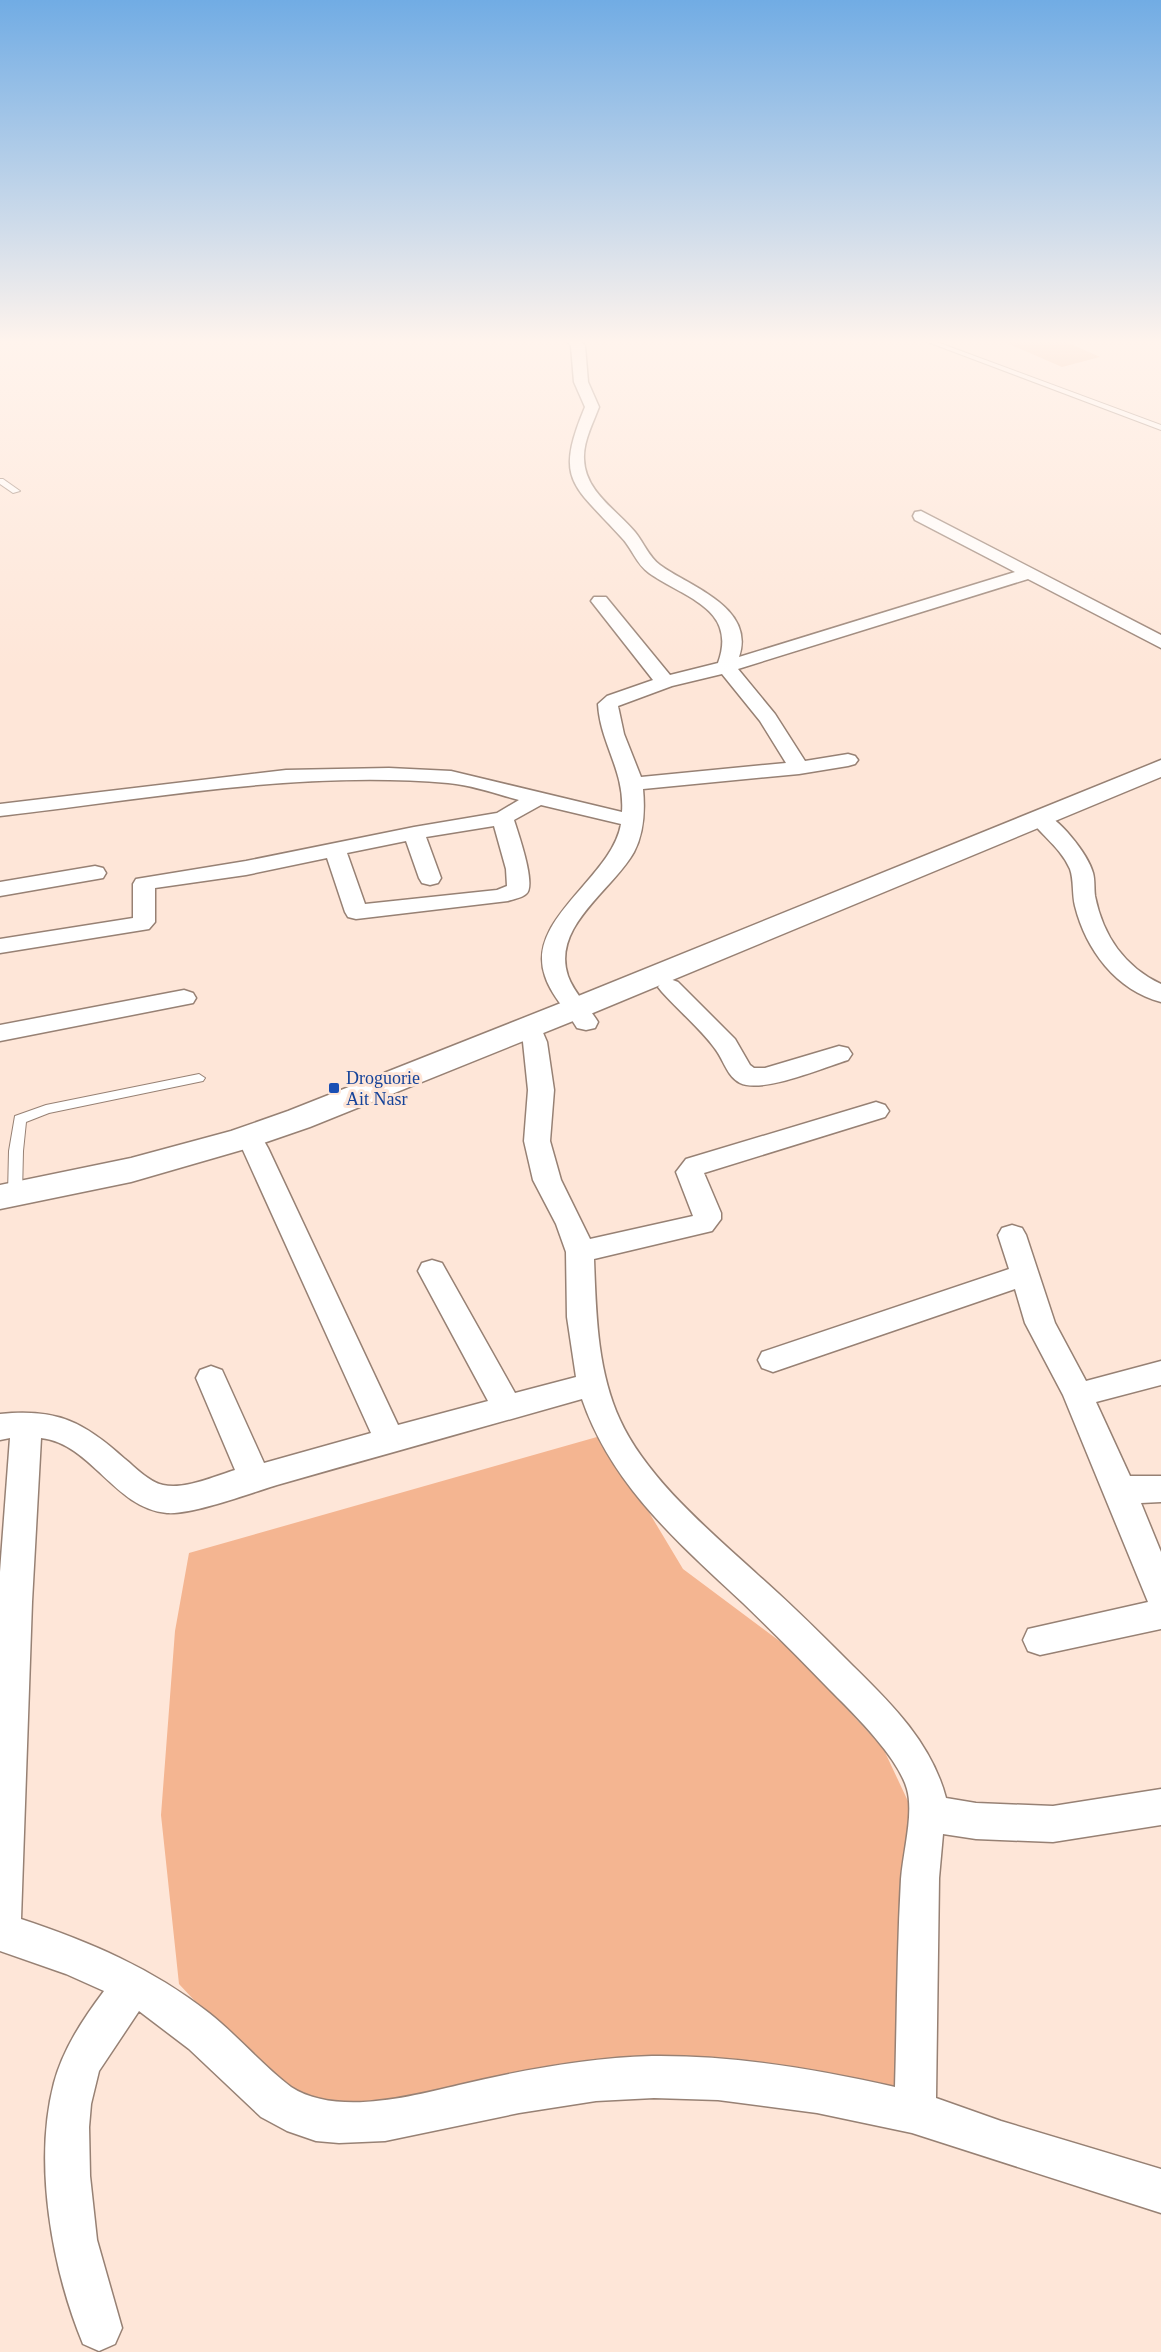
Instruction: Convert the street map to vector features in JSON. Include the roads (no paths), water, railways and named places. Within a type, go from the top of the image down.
[{"type":"main road","points":[[582,1015],[670,987],[1046,824],[1161,768]]},
{"type":"main road","points":[[5,1202],[128,1185],[255,1148],[366,1108],[532,1035],[1046,824],[1161,784]]},
{"type":"main road","points":[[5,1202],[131,1170],[241,1138],[532,1035]]},
{"type":"street","points":[[578,451],[577,470],[598,503],[627,533],[647,564],[702,597],[719,612],[728,627],[733,642],[726,667]]},
{"type":"street","points":[[921,516],[1161,642]]},
{"type":"street","points":[[582,1015],[556,975],[553,955],[561,930],[620,854],[630,835],[632,784],[609,718],[608,704],[665,682],[726,667],[1031,573]]},
{"type":"street","points":[[600,601],[665,682]]},
{"type":"street","points":[[726,667],[768,718],[799,768]]},
{"type":"street","points":[[632,784],[799,768],[848,760]]},
{"type":"street","points":[[0,810],[286,776],[388,774],[451,777],[631,819]]},
{"type":"street","points":[[0,946],[141,924],[144,922],[144,884],[151,882],[246,868],[414,833],[503,818],[537,798]]},
{"type":"street","points":[[335,849],[356,912],[500,896],[518,890],[517,868],[503,818]]},
{"type":"street","points":[[1046,824],[1063,841],[1081,869],[1084,880],[1083,894],[1089,914],[1107,953],[1124,973],[1161,994]]},
{"type":"street","points":[[414,833],[430,878]]},
{"type":"street","points":[[0,889],[95,873]]},
{"type":"street","points":[[670,987],[726,1045],[740,1070],[750,1077],[766,1076],[839,1054]]},
{"type":"street","points":[[0,1033],[184,998]]},
{"type":"street","points":[[532,1035],[541,1090],[537,1141],[547,1180],[570,1224],[580,1251],[582,1317],[592,1384],[606,1424],[627,1458],[669,1513],[767,1604],[893,1732],[923,1780],[928,1799],[920,1878],[915,2113]]},
{"type":"street","points":[[580,1251],[702,1224],[707,1219],[707,1213],[689,1172],[694,1166],[876,1111]]},
{"type":"street","points":[[255,1148],[390,1441]]},
{"type":"street","points":[[1012,1235],[1040,1323],[1077,1395],[1120,1490],[1161,1593]]},
{"type":"street","points":[[432,1271],[507,1408]]},
{"type":"street","points":[[773,1359],[1024,1275]]},
{"type":"street","points":[[1077,1395],[1161,1373]]},
{"type":"street","points":[[211,1378],[255,1479]]},
{"type":"street","points":[[592,1384],[188,1497],[163,1499],[135,1486],[87,1444],[67,1432],[44,1425],[13,1426],[22,1473],[0,1932],[90,1964],[134,1984],[194,2026],[247,2078],[285,2108],[313,2119],[348,2122],[403,2117],[505,2095],[598,2081],[655,2077],[728,2082],[802,2090],[915,2113],[1091,2172],[1161,2192]]},
{"type":"street","points":[[1120,1490],[1161,1489]]},
{"type":"street","points":[[1040,1640],[1161,1614]]},
{"type":"street","points":[[927,1814],[976,1821],[1053,1824],[1161,1807]]},
{"type":"street","points":[[99,2328],[85,2286],[75,2240],[69,2170],[69,2120],[72,2094],[80,2066],[92,2044],[134,1984]]},
{"type":"lane","points":[[0,481],[16,492]]},
{"type":"lane","points":[[5,1202],[20,1119],[46,1109],[199,1078]]},
{"type":"place","name":"Droguorie Ait Nasr","points":[[334,1088]]}]
